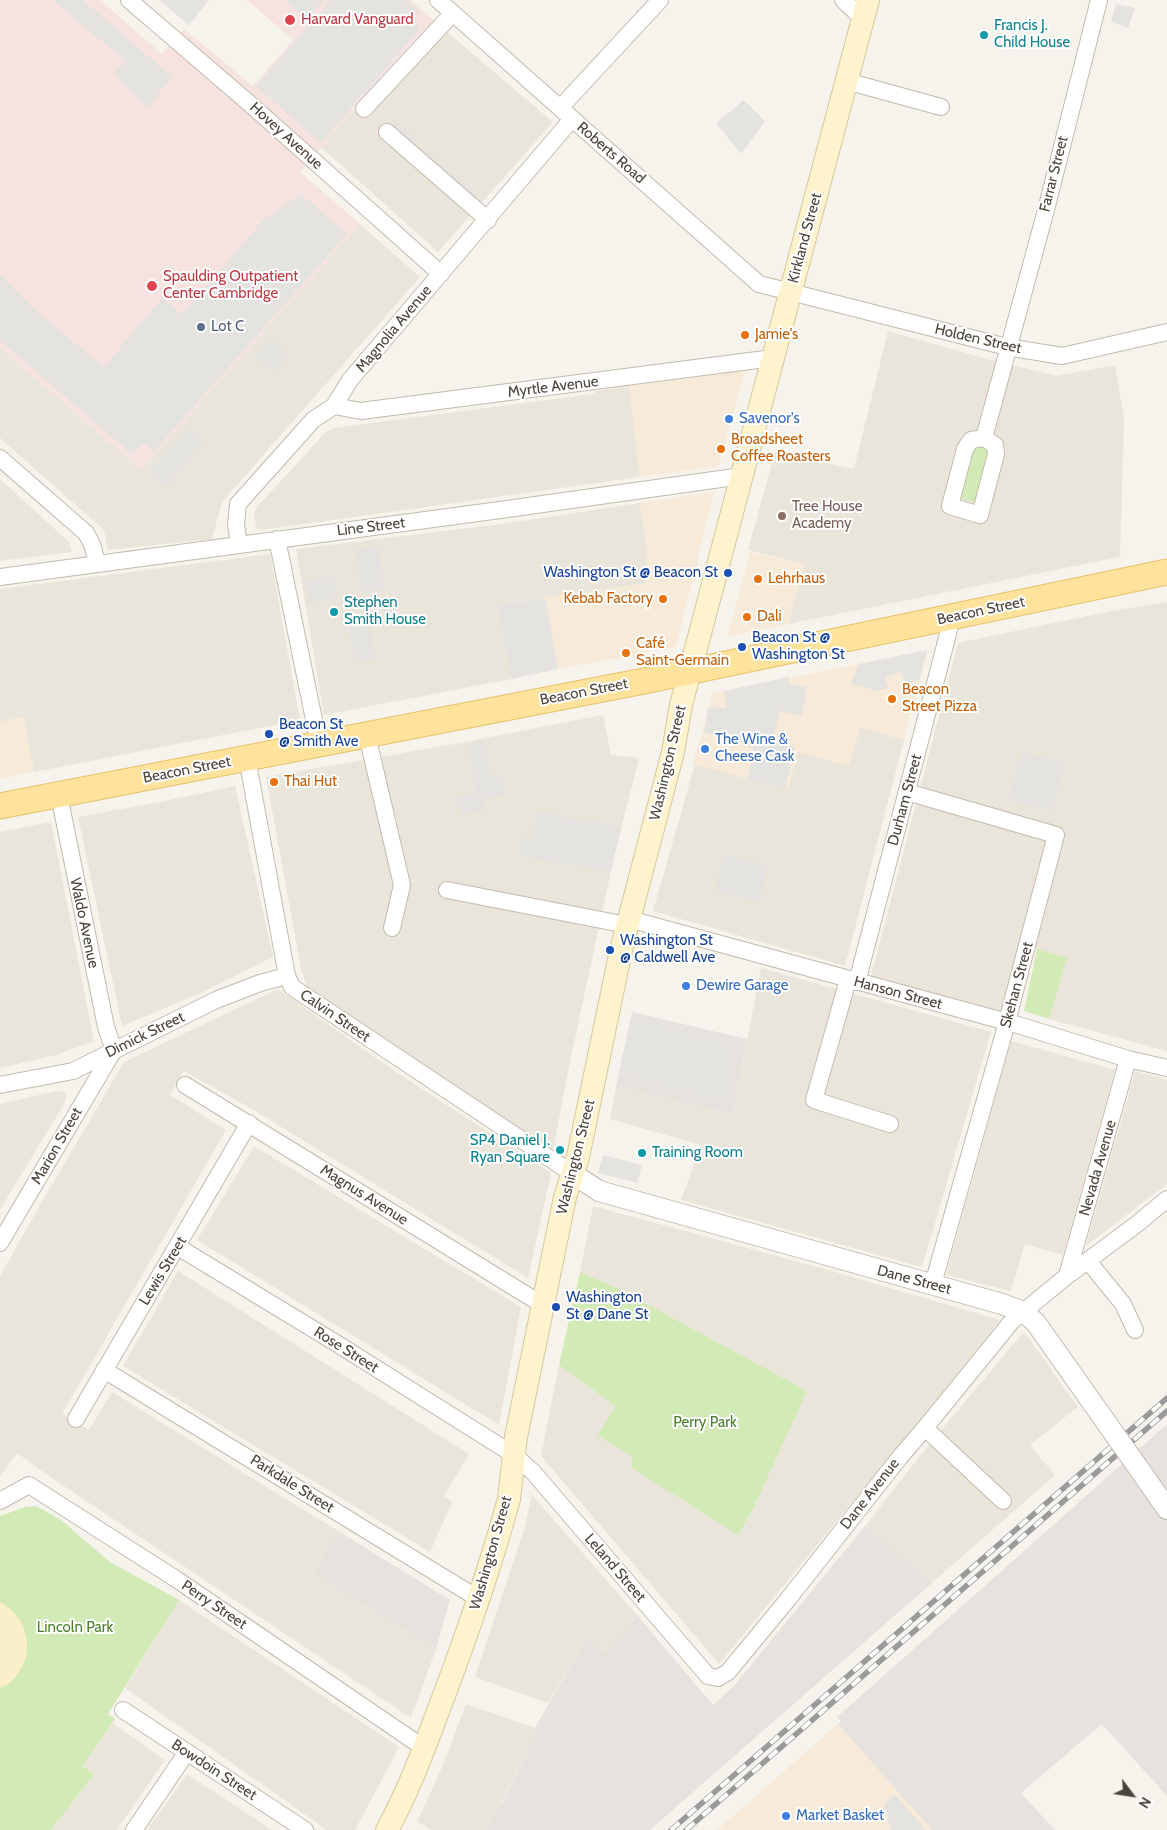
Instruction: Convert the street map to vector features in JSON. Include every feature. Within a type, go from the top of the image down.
[{"type":"main road","name":"Kirkland Street","points":[[742,476],[865,10]]},
{"type":"main road","name":"Washington Street","points":[[387,1830],[410,1784],[479,1599],[509,1499],[514,1455],[565,1198],[580,1149],[628,922],[673,752],[690,671],[742,476]]},
{"type":"main road","name":"Beacon Street","points":[[0,806],[690,671],[1167,572]]},
{"type":"street","name":"Hovey Avenue","points":[[129,0],[441,274]]},
{"type":"street","name":"Roberts Road","points":[[438,0],[759,284],[790,291]]},
{"type":"street","name":"Magnolia Avenue","points":[[239,544],[236,525],[238,504],[313,420],[334,406],[350,380],[488,220],[566,114],[660,0]]},
{"type":"street","points":[[843,0],[865,10]]},
{"type":"street","name":"Farrar Street","points":[[984,438],[1046,210],[1099,0]]},
{"type":"street","points":[[364,109],[453,13]]},
{"type":"street","points":[[846,81],[941,107]]},
{"type":"street","points":[[386,132],[488,220]]},
{"type":"street","name":"Holden Street","points":[[790,291],[1008,347],[1062,356],[1167,332]]},
{"type":"street","name":"Myrtle Avenue","points":[[334,406],[361,411],[773,358]]},
{"type":"street","points":[[0,458],[86,533],[92,544],[98,564]]},
{"type":"street","name":"Line Street","points":[[0,577],[742,476]]},
{"type":"street","points":[[276,539],[319,744]]},
{"type":"street","name":"Durham Street","points":[[890,1124],[814,1100],[852,981],[906,792],[951,617]]},
{"type":"street","points":[[367,735],[402,885],[392,928]]},
{"type":"street","name":"Calvin Street","points":[[247,758],[287,976],[292,987],[573,1174]]},
{"type":"street","name":"Skehan Street","points":[[906,792],[1056,835],[933,1284]]},
{"type":"street","name":"Waldo Avenue","points":[[59,795],[106,1027],[114,1050]]},
{"type":"street","name":"Hanson Street","points":[[447,890],[628,922],[852,981],[1128,1059],[1167,1068]]},
{"type":"street","name":"Dimick Street","points":[[0,1085],[73,1071],[216,1000],[260,983],[287,976]]},
{"type":"street","name":"Marion Street","points":[[0,1243],[114,1050]]},
{"type":"street","name":"Nevada Avenue","points":[[1067,1276],[1128,1059]]},
{"type":"street","name":"Magnus Avenue","points":[[185,1085],[544,1305]]},
{"type":"street","name":"Lewis Street","points":[[76,1418],[249,1123]]},
{"type":"street","name":"Dane Street","points":[[573,1174],[599,1191],[933,1284],[1024,1312],[1036,1323],[1167,1509]]},
{"type":"street","name":"Dane Avenue","points":[[718,1678],[728,1672],[783,1606],[900,1457],[1012,1321],[1167,1199]]},
{"type":"street","name":"Rose Street","points":[[178,1247],[336,1343],[514,1455]]},
{"type":"street","points":[[1088,1261],[1123,1304],[1135,1330]]},
{"type":"street","name":"Parkdale Street","points":[[104,1370],[479,1599]]},
{"type":"street","points":[[925,1428],[1003,1502]]},
{"type":"street","name":"Leland Street","points":[[514,1455],[533,1472],[708,1676],[718,1678]]},
{"type":"street","name":"Perry Street","points":[[0,1501],[29,1485],[176,1579],[424,1748]]},
{"type":"street","name":"Bowdoin Street","points":[[123,1710],[305,1830]]},
{"type":"street","points":[[134,1830],[187,1752]]},
{"type":"shaded area","name":"Spaulding Outpatient Center Cambridge","points":[[0,0],[100,0],[162,54],[184,29],[253,86],[293,40],[247,0],[411,0],[433,20],[300,172],[360,224],[141,470],[0,348]]},
{"type":"shaded area","points":[[52,0],[83,0],[172,77],[147,109],[114,73],[126,61]]},
{"type":"shaded area","points":[[159,0],[209,0],[189,25]]},
{"type":"shaded area","points":[[285,0],[324,0],[307,19]]},
{"type":"shaded area","points":[[331,0],[406,0],[419,12],[411,21],[420,29],[321,143],[256,86]]},
{"type":"shaded area","points":[[1116,4],[1135,8],[1128,28],[1111,22]]},
{"type":"shaded area","points":[[433,20],[553,122],[438,252],[321,147]]},
{"type":"shaded area","points":[[744,100],[765,121],[741,154],[716,123]]},
{"type":"shaded area","points":[[396,121],[417,139],[416,144],[477,193],[470,200],[390,130]]},
{"type":"shaded area","name":"Lot C","points":[[301,194],[347,234],[154,451],[144,443],[133,455],[0,340],[0,275],[34,309],[104,367],[162,298],[183,314],[263,220]]},
{"type":"shaded area","points":[[360,224],[420,277],[222,502],[212,539],[108,550],[104,530],[0,438],[0,348],[141,470]]},
{"type":"shaded area","points":[[888,331],[987,359],[1057,376],[1115,365],[1124,418],[1120,557],[788,624],[805,564],[748,550],[775,452],[854,469]]},
{"type":"shaded area","points":[[270,338],[289,354],[274,373],[254,356]]},
{"type":"shaded area","points":[[741,371],[748,372],[744,373],[719,466],[640,477],[629,386]]},
{"type":"shaded area","points":[[629,386],[640,477],[261,530],[256,528],[254,514],[257,507],[326,432],[334,428],[593,394],[596,391]]},
{"type":"shaded area","points":[[190,427],[204,442],[166,487],[149,471]]},
{"type":"shaded area","points":[[0,479],[69,542],[72,552],[0,561]]},
{"type":"shaded area","points":[[714,492],[676,647],[511,679],[497,604],[645,584],[647,548],[640,503]]},
{"type":"shaded area","points":[[640,503],[647,548],[698,541],[697,566],[691,570],[690,576],[498,604],[511,679],[324,715],[296,549],[502,524]]},
{"type":"shaded area","points":[[379,546],[384,589],[362,591],[355,549]]},
{"type":"shaded area","points":[[750,552],[805,564],[788,624],[728,637]]},
{"type":"shaded area","points":[[270,554],[300,720],[34,772],[23,717],[0,722],[0,589]]},
{"type":"shaded area","points":[[334,575],[338,598],[310,603],[305,581]]},
{"type":"shaded area","points":[[545,598],[558,669],[511,679],[497,604]]},
{"type":"shaded area","points":[[1167,602],[1167,1051],[1049,1019],[1066,958],[1020,944],[1002,1012],[871,976],[958,643],[1111,611]]},
{"type":"shaded area","points":[[369,625],[375,660],[355,662],[348,628]]},
{"type":"shaded area","points":[[927,650],[919,680],[905,684],[901,672],[885,677],[888,688],[878,691],[851,684],[859,664]]},
{"type":"shaded area","points":[[928,650],[904,740],[860,727],[849,766],[798,752],[788,790],[693,764],[713,693]]},
{"type":"shaded area","points":[[789,677],[789,684],[807,687],[802,716],[780,711],[772,741],[795,747],[785,789],[747,779],[755,750],[747,747],[748,744],[704,732],[708,707],[727,708],[724,691]]},
{"type":"shaded area","points":[[603,715],[611,755],[639,758],[616,848],[553,1150],[307,987],[301,969],[266,777],[471,741]]},
{"type":"shaded area","points":[[23,717],[34,772],[0,778],[0,722]]},
{"type":"shaded area","points":[[860,727],[904,740],[845,966],[653,911],[695,764],[798,752],[849,766]]},
{"type":"shaded area","points":[[484,740],[490,777],[502,775],[506,795],[482,799],[485,810],[461,815],[456,797],[476,794],[469,744]]},
{"type":"shaded area","points":[[1021,752],[1065,763],[1052,811],[1008,800]]},
{"type":"shaded area","points":[[235,786],[273,957],[198,994],[122,1026],[78,817]]},
{"type":"shaded area","points":[[538,810],[587,823],[588,819],[621,828],[611,871],[519,856],[519,839],[532,838]]},
{"type":"shaded area","points":[[51,822],[94,1041],[56,1055],[0,1068],[0,832]]},
{"type":"shaded area","points":[[724,854],[768,866],[759,902],[714,890]]},
{"type":"shaded area","points":[[761,968],[991,1032],[922,1267],[681,1200],[701,1145],[610,1119],[616,1087],[733,1114]]},
{"type":"shaded area","points":[[278,989],[399,1074],[551,1173],[528,1278],[252,1109],[184,1071],[170,1095],[226,1130],[62,1414],[89,1430],[112,1392],[338,1531],[313,1574],[436,1649],[411,1718],[17,1453],[0,1477],[0,1276],[39,1207],[124,1062]]},
{"type":"shaded area","points":[[632,1012],[747,1039],[733,1114],[616,1087]]},
{"type":"shaded area","points":[[631,1018],[735,1045],[726,1102],[619,1073]]},
{"type":"shaded area","points":[[1011,1041],[1115,1070],[1063,1255],[1025,1244],[1011,1291],[946,1275]]},
{"type":"shaded area","points":[[1135,1071],[1167,1080],[1167,1184],[1086,1246]]},
{"type":"shaded area","points":[[56,1091],[64,1092],[67,1095],[64,1104],[0,1210],[0,1104]]},
{"type":"shaded area","points":[[254,1146],[521,1307],[499,1425],[197,1240]]},
{"type":"shaded area","points":[[603,1155],[642,1165],[637,1183],[598,1173]]},
{"type":"shaded area","points":[[593,1206],[835,1272],[1000,1320],[719,1664],[541,1456],[559,1365],[615,1406],[632,1456],[738,1535],[752,1511],[806,1391],[619,1289],[580,1272]]},
{"type":"shaded area","points":[[178,1271],[469,1454],[444,1496],[452,1502],[430,1552],[123,1366]]},
{"type":"shaded area","points":[[1025,1333],[1078,1407],[1030,1445],[1055,1475],[933,1582],[865,1526],[931,1442],[1022,1334]]},
{"type":"shaded area","points":[[1167,1424],[1167,1796],[1102,1724],[1021,1793],[1055,1830],[932,1830],[838,1724],[841,1722],[837,1717]]},
{"type":"shaded area","points":[[532,1495],[637,1615],[606,1653],[586,1638],[548,1703],[475,1677],[524,1530]]},
{"type":"shaded area","points":[[865,1526],[933,1582],[650,1830],[485,1830],[499,1803],[502,1804],[536,1732],[535,1728],[586,1638],[606,1653],[637,1615],[713,1705],[733,1687]]},
{"type":"shaded area","points":[[338,1531],[450,1600],[436,1649],[313,1574]]},
{"type":"shaded area","points":[[179,1600],[399,1747],[355,1830],[327,1830],[125,1688]]},
{"type":"shaded area","points":[[466,1704],[535,1728],[536,1732],[501,1804],[499,1803],[485,1830],[432,1830],[417,1822],[444,1763]]},
{"type":"shaded area","points":[[112,1723],[165,1760],[117,1830],[51,1830],[94,1774],[82,1766]]},
{"type":"shaded area","points":[[838,1724],[932,1830],[717,1830]]},
{"type":"shaded area","points":[[187,1774],[272,1830],[147,1830]]},
{"type":"shaded area","points":[[895,1795],[926,1830],[891,1830],[884,1804]]},
{"type":"green space","points":[[977,444],[990,448],[979,503],[958,498],[971,452]]},
{"type":"green space","points":[[1037,949],[1067,958],[1049,1019],[1024,1011]]},
{"type":"green space","name":"Perry Park","points":[[580,1272],[619,1289],[807,1391],[752,1511],[738,1535],[632,1468],[632,1456],[598,1436],[615,1406],[559,1365]]},
{"type":"green space","name":"Lincoln Park","points":[[36,1506],[61,1520],[110,1562],[179,1600],[108,1714],[115,1719],[82,1766],[94,1774],[51,1830],[0,1830],[0,1516],[25,1507]]},
{"type":"sand","points":[[0,1602],[17,1616],[26,1635],[27,1646],[22,1667],[11,1681],[0,1688]]},
{"type":"railway","points":[[671,1830],[1167,1398]]},
{"type":"railway","points":[[686,1830],[1167,1411]]},
{"type":"place","name":"Harvard Vanguard","points":[[290,20]]},
{"type":"place","name":"Francis J. Child House","points":[[984,35]]},
{"type":"place","name":"Spaulding Outpatient Center Cambridge","points":[[152,286]]},
{"type":"place","name":"Lot C","points":[[201,327]]},
{"type":"place","name":"Jamie's","points":[[745,335]]},
{"type":"place","name":"Savenor's","points":[[729,419]]},
{"type":"place","name":"Broadsheet Coffee Roasters","points":[[721,449]]},
{"type":"place","name":"Tree House Academy","points":[[782,516]]},
{"type":"place","name":"Washington St @ Beacon St","points":[[728,573]]},
{"type":"place","name":"Lehrhaus","points":[[758,579]]},
{"type":"place","name":"Kebab Factory","points":[[663,599]]},
{"type":"place","name":"Stephen Smith House","points":[[334,612]]},
{"type":"place","name":"Dali","points":[[747,617]]},
{"type":"place","name":"Beacon St @ Washington St","points":[[742,647]]},
{"type":"place","name":"Café Saint-Germain","points":[[626,653]]},
{"type":"place","name":"Beacon Street Pizza","points":[[892,699]]},
{"type":"place","name":"Beacon St @ Smith Ave","points":[[269,734]]},
{"type":"place","name":"The Wine & Cheese Cask","points":[[705,749]]},
{"type":"place","name":"Thai Hut","points":[[274,782]]},
{"type":"place","name":"Washington St @ Caldwell Ave","points":[[610,950]]},
{"type":"place","name":"Dewire Garage","points":[[686,986]]},
{"type":"place","name":"SP4 Daniel J. Ryan Square","points":[[560,1150]]},
{"type":"place","name":"Training Room","points":[[642,1153]]},
{"type":"place","name":"Washington St @ Dane St","points":[[556,1307]]},
{"type":"place","name":"Market Basket","points":[[786,1816]]}]
